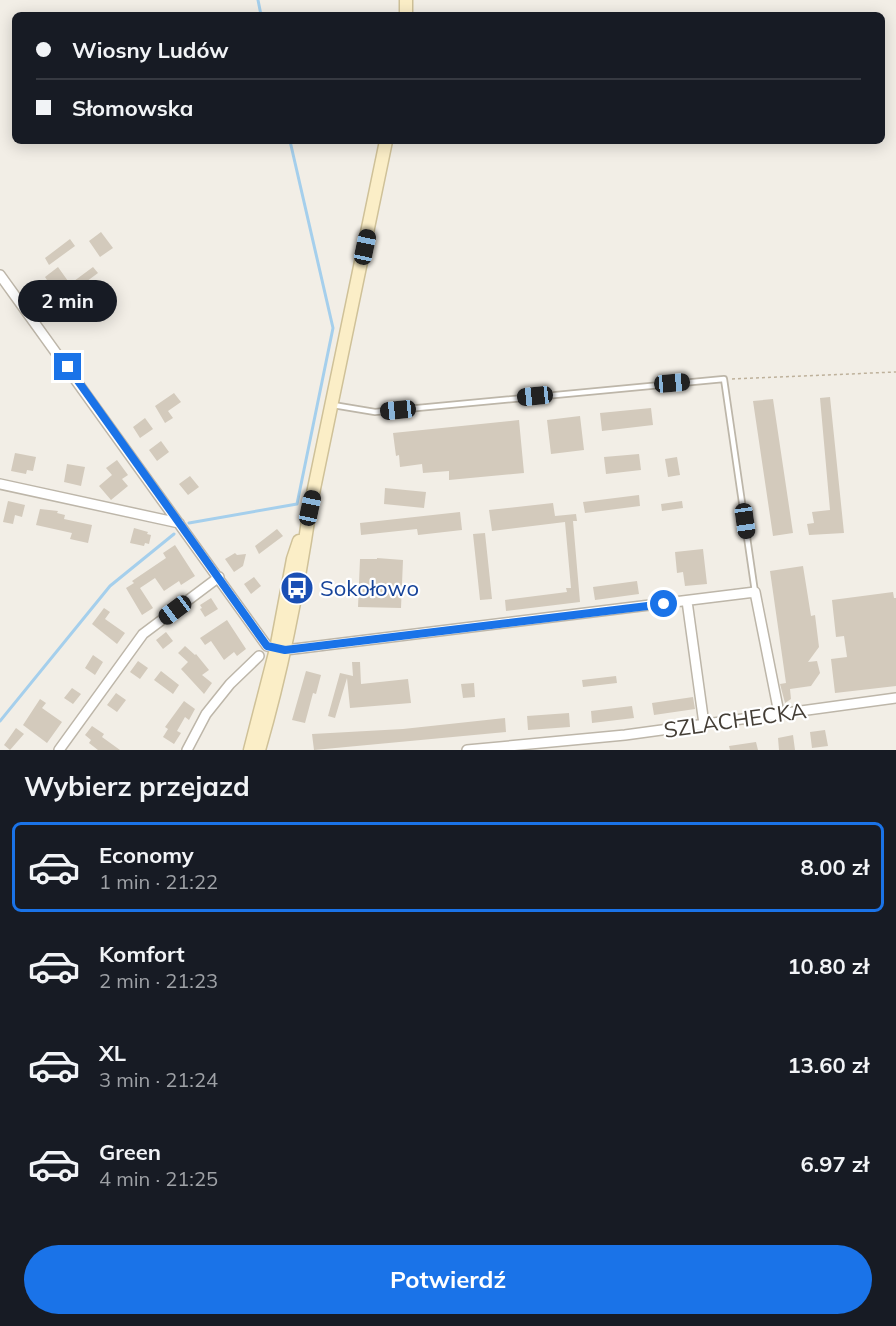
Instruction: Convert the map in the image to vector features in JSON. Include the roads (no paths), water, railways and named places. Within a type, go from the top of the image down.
[{"type":"street","points":[[259,750],[275,695],[293,559],[310,508],[385,144]]},
{"type":"street","points":[[0,276],[267,646],[280,649],[755,592],[779,713]]},
{"type":"street","points":[[0,484],[179,523]]},
{"type":"street","points":[[59,750],[143,634],[219,577]]},
{"type":"street","points":[[687,601],[704,724]]},
{"type":"street","points":[[250,750],[280,649]]},
{"type":"street","points":[[187,750],[206,714],[230,684],[259,657]]},
{"type":"street","name":"SZLACHECKA","points":[[466,750],[625,735],[896,698]]},
{"type":"lane","points":[[332,405],[375,412],[724,379],[755,592]]},
{"type":"waterway","points":[[258,0],[260,12]]},
{"type":"waterway","points":[[189,523],[297,504],[333,328],[291,144]]},
{"type":"waterway","points":[[0,721],[110,586],[174,534]]},
{"type":"place","name":"Sokołowo","points":[[297,588]]}]
